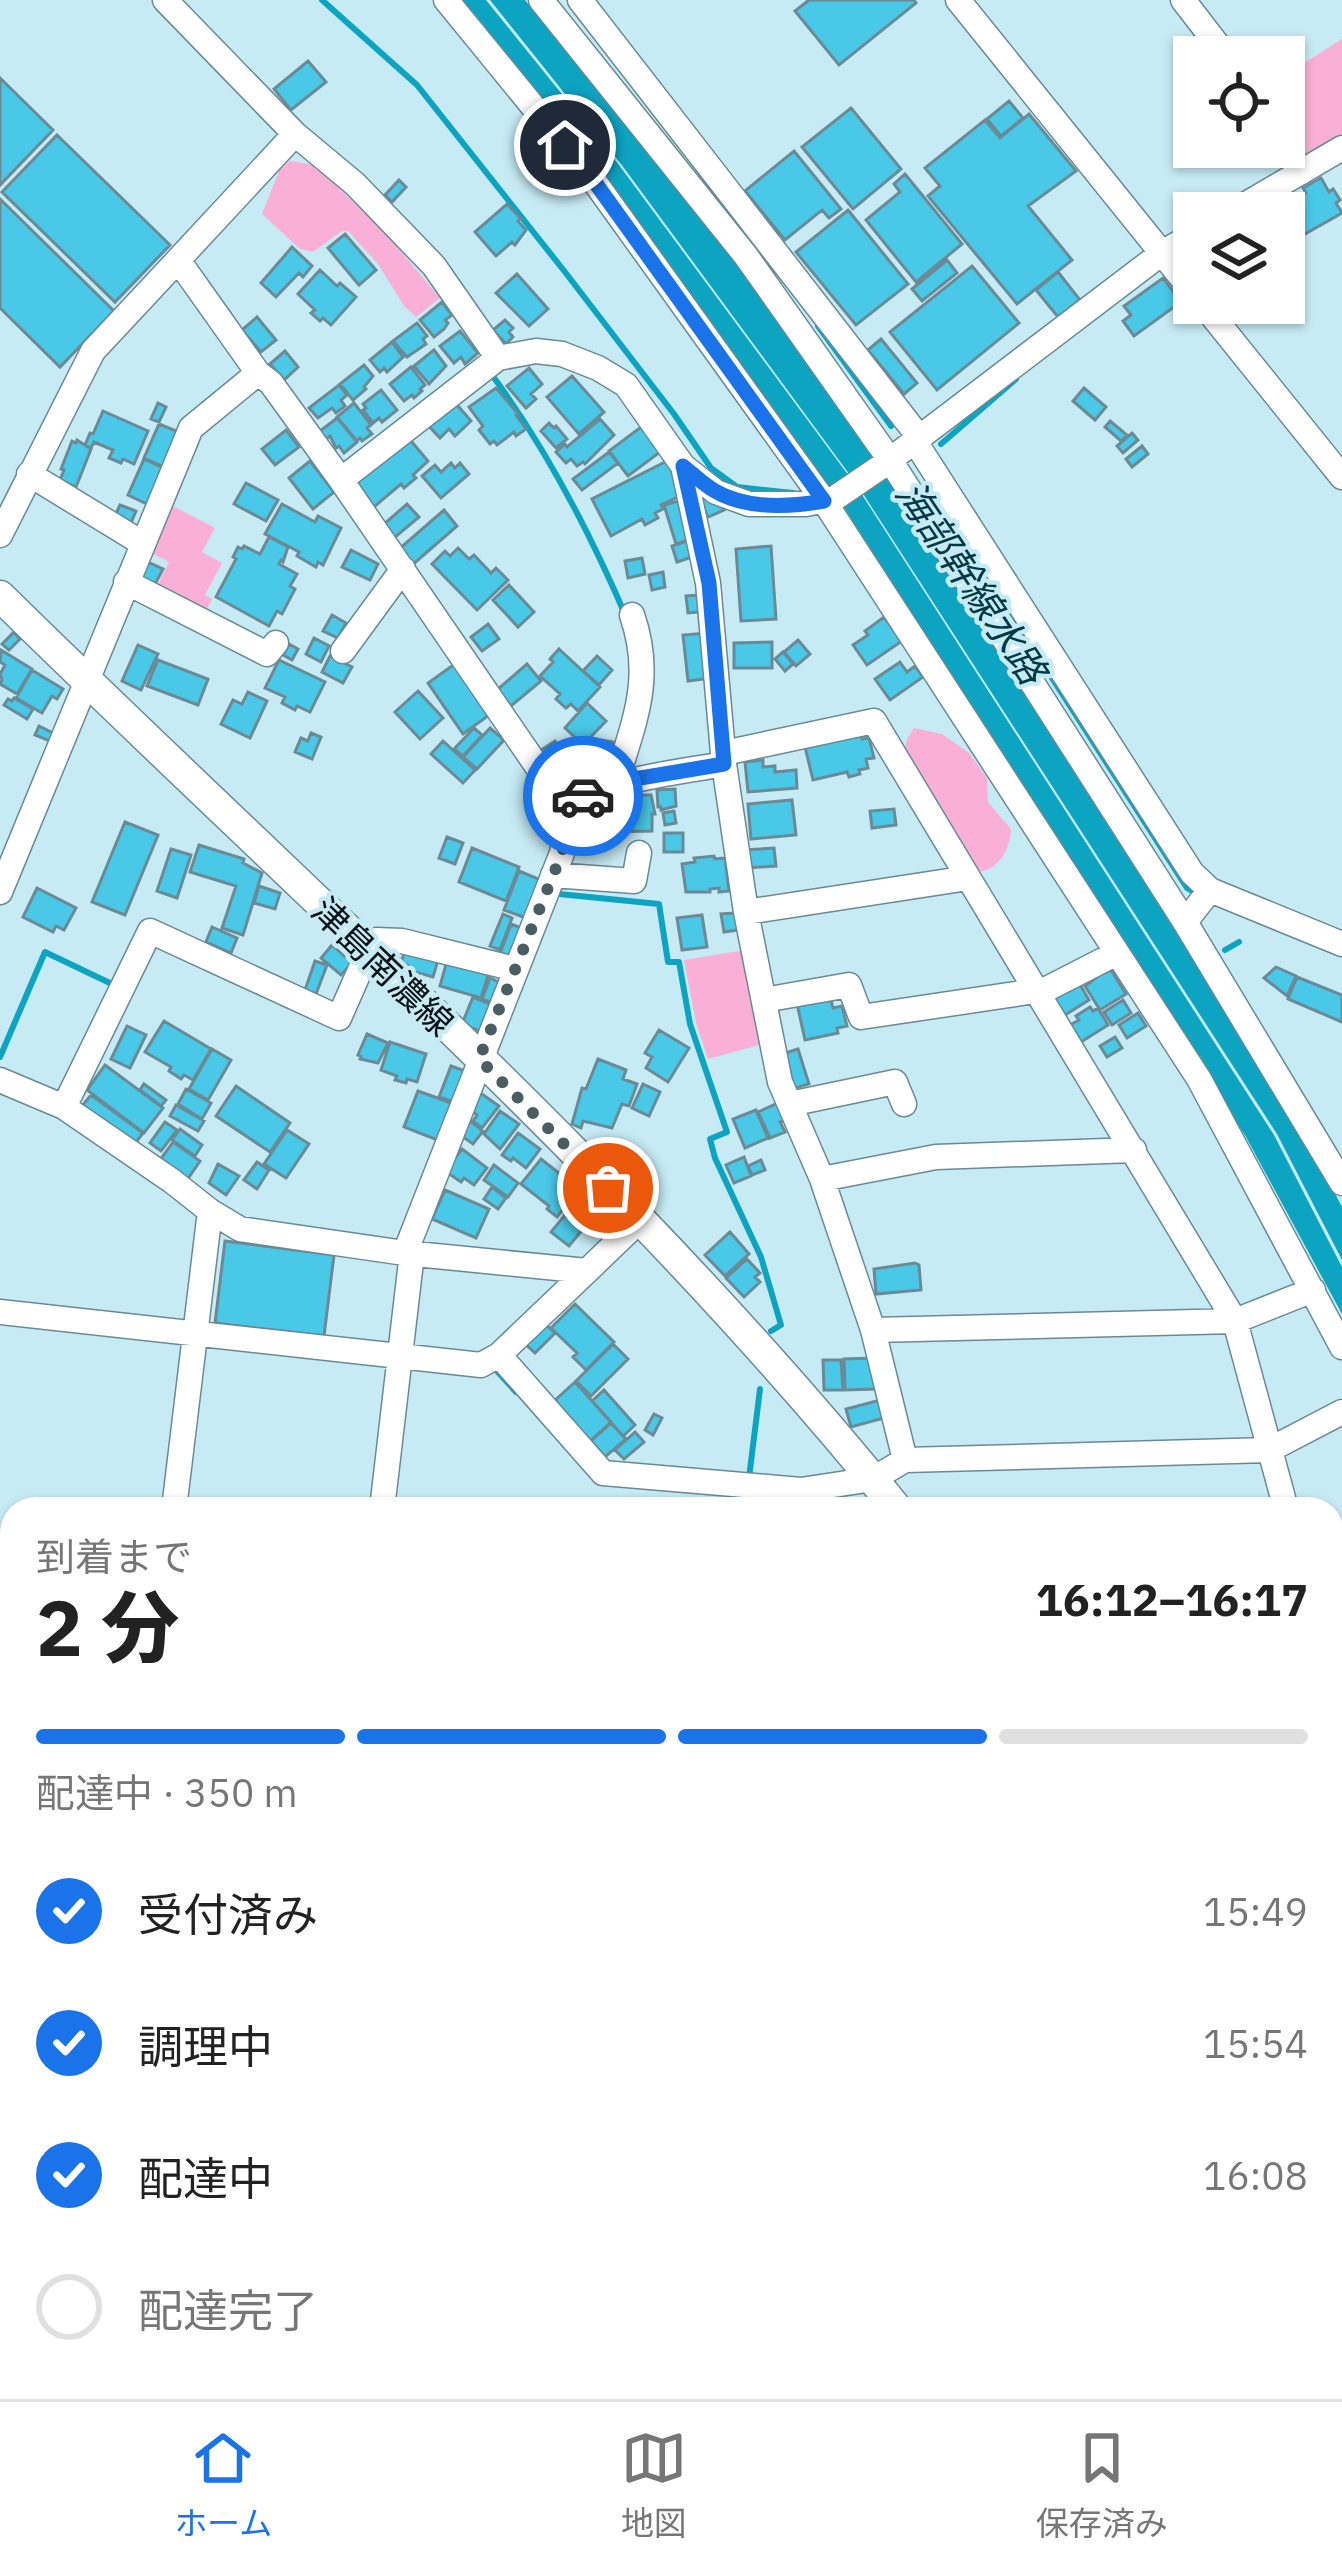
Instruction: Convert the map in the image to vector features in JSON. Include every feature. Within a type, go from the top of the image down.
[{"type":"main road","name":"津島南濃線","points":[[0,596],[640,1220],[887,1497]]},
{"type":"street","points":[[165,0],[295,134],[355,184],[434,266],[498,358]]},
{"type":"street","points":[[446,0],[594,181],[830,500],[1199,1078],[1342,1347]]},
{"type":"street","points":[[541,0],[746,256],[1185,922],[1342,1184]]},
{"type":"street","points":[[580,0],[916,439],[1192,873],[1210,890],[1342,944]]},
{"type":"street","points":[[958,0],[1173,267]]},
{"type":"street","points":[[1183,0],[1211,36]]},
{"type":"street","points":[[0,535],[93,351],[295,134]]},
{"type":"street","points":[[1267,192],[1342,148]]},
{"type":"street","points":[[1297,168],[1300,173]]},
{"type":"street","points":[[341,480],[498,358],[536,352],[598,368],[626,385],[683,466],[716,492],[749,504],[830,500],[1173,246]]},
{"type":"street","points":[[178,260],[341,480],[565,806],[569,820],[562,853],[479,1059],[409,1253],[383,1497]]},
{"type":"street","points":[[1219,324],[1342,477]]},
{"type":"street","points":[[0,892],[191,428],[258,373]]},
{"type":"street","points":[[683,466],[709,583],[724,759],[746,912],[780,1082],[822,1179],[873,1330],[905,1460]]},
{"type":"street","points":[[29,474],[142,543]]},
{"type":"street","points":[[344,651],[403,569]]},
{"type":"street","points":[[126,582],[267,654],[277,643]]},
{"type":"street","points":[[616,782],[642,693],[640,639],[632,615]]},
{"type":"street","points":[[565,806],[616,782],[874,721],[1235,1322],[1283,1497]]},
{"type":"street","points":[[553,875],[634,881],[639,853]]},
{"type":"street","points":[[746,912],[968,878]]},
{"type":"street","points":[[1185,922],[1210,890]]},
{"type":"street","points":[[64,1107],[150,931],[338,1018],[376,940],[402,941],[514,969]]},
{"type":"street","points":[[764,1000],[848,985],[861,1017],[1036,992],[1118,953]]},
{"type":"street","points":[[0,1081],[64,1107],[240,1229],[409,1253],[587,1270]]},
{"type":"street","points":[[790,1104],[895,1082],[904,1104]]},
{"type":"street","points":[[822,1179],[936,1157],[1134,1150]]},
{"type":"street","points":[[175,1497],[210,1211]]},
{"type":"street","points":[[0,1297],[481,1365],[499,1355],[640,1220]]},
{"type":"street","points":[[873,1330],[1235,1322],[1313,1290]]},
{"type":"street","points":[[0,1312],[196,1326]]},
{"type":"street","points":[[499,1355],[603,1473],[801,1490],[873,1479],[905,1460],[1269,1450],[1342,1412]]},
{"type":"shaded area","points":[[1342,39],[1342,139],[1305,156],[1305,63]]},
{"type":"shaded area","points":[[290,161],[310,164],[328,178],[382,229],[440,298],[416,317],[348,231],[313,252],[300,249],[262,214],[279,171]]},
{"type":"shaded area","points":[[171,505],[215,528],[202,552],[222,563],[205,595],[212,599],[205,613],[156,588],[169,562],[147,551]]},
{"type":"shaded area","points":[[914,728],[942,734],[969,753],[987,778],[988,802],[1011,829],[1005,853],[989,869],[973,872],[903,755]]},
{"type":"shaded area","points":[[745,950],[763,1044],[708,1059],[684,960]]},
{"type":"water","points":[[460,0],[486,0],[619,165],[857,487],[1274,1135],[1342,1267],[1342,1314],[1246,1137],[840,501]]},
{"type":"water","points":[[490,0],[525,0],[736,262],[881,469],[1301,1128],[1342,1207],[1342,1260],[1277,1134],[858,486],[621,164]]},
{"type":"building","points":[[809,0],[916,3],[839,65],[795,11]]},
{"type":"building","points":[[308,61],[326,82],[291,110],[274,89]]},
{"type":"building","points":[[0,78],[53,130],[0,185]]},
{"type":"building","points":[[1009,101],[1023,118],[1001,136],[987,119]]},
{"type":"building","points":[[851,108],[901,169],[853,209],[802,147]]},
{"type":"building","points":[[1029,114],[1076,171],[1028,206],[1072,260],[1017,304],[928,196],[940,186],[925,168],[985,120],[1000,138]]},
{"type":"building","points":[[57,135],[170,245],[115,302],[2,192]]},
{"type":"building","points":[[794,151],[841,209],[829,218],[822,210],[785,240],[745,191]]},
{"type":"building","points":[[905,174],[962,244],[916,282],[866,220],[900,192],[894,184]]},
{"type":"building","points":[[1321,178],[1340,200],[1336,203],[1342,213],[1305,234],[1303,188]]},
{"type":"building","points":[[399,180],[406,187],[392,202],[385,195]]},
{"type":"building","points":[[0,199],[114,311],[60,367],[0,308]]},
{"type":"building","points":[[507,204],[526,230],[515,245],[512,242],[496,256],[475,232]]},
{"type":"building","points":[[848,210],[908,284],[856,325],[796,252]]},
{"type":"building","points":[[345,234],[376,270],[359,285],[328,248]]},
{"type":"building","points":[[292,247],[312,266],[276,297],[261,283]]},
{"type":"building","points":[[947,260],[957,273],[922,301],[912,289]]},
{"type":"building","points":[[972,266],[1019,323],[937,390],[890,332]]},
{"type":"building","points":[[320,270],[356,297],[331,325],[311,313],[315,310],[298,294]]},
{"type":"building","points":[[1058,272],[1080,300],[1058,317],[1036,290]]},
{"type":"building","points":[[517,274],[548,309],[529,326],[496,293]]},
{"type":"building","points":[[1163,278],[1173,291],[1173,308],[1134,336],[1123,321],[1131,315],[1124,306]]},
{"type":"building","points":[[442,302],[452,315],[434,337],[420,320]]},
{"type":"building","points":[[257,317],[276,340],[261,352],[242,330]]},
{"type":"building","points":[[505,320],[513,328],[509,332],[513,337],[506,344],[493,330]]},
{"type":"building","points":[[417,323],[427,336],[426,344],[407,357],[393,341]]},
{"type":"building","points":[[460,331],[478,353],[465,364],[461,357],[454,363],[440,346]]},
{"type":"building","points":[[881,339],[917,383],[904,394],[868,350]]},
{"type":"building","points":[[392,342],[403,357],[387,372],[384,368],[380,372],[370,360]]},
{"type":"building","points":[[434,350],[446,366],[429,384],[414,366]]},
{"type":"building","points":[[285,351],[298,367],[284,380],[270,364]]},
{"type":"building","points":[[364,365],[373,376],[353,400],[340,384]]},
{"type":"building","points":[[411,367],[425,385],[414,398],[404,401],[390,384]]},
{"type":"building","points":[[529,368],[542,384],[531,394],[536,399],[526,408],[507,386]]},
{"type":"building","points":[[572,376],[604,412],[579,434],[547,397]]},
{"type":"building","points":[[339,385],[347,395],[341,400],[345,406],[318,418],[309,408]]},
{"type":"building","points":[[496,388],[526,429],[497,445],[490,444],[479,430],[483,426],[469,407]]},
{"type":"building","points":[[1084,388],[1106,407],[1095,420],[1073,401]]},
{"type":"building","points":[[381,390],[397,410],[373,423],[363,404]]},
{"type":"building","points":[[452,399],[471,421],[455,436],[449,429],[440,438],[426,423]]},
{"type":"building","points":[[158,403],[166,407],[159,422],[151,419]]},
{"type":"building","points":[[354,403],[371,425],[367,428],[372,434],[362,441],[337,417]]},
{"type":"building","points":[[103,411],[148,431],[134,464],[109,458],[113,450],[94,442],[91,448],[85,445]]},
{"type":"building","points":[[337,418],[357,442],[344,453],[320,431]]},
{"type":"building","points":[[600,419],[614,435],[585,464],[577,466],[571,459],[566,463],[556,452]]},
{"type":"building","points":[[1110,421],[1127,435],[1121,441],[1105,427]]},
{"type":"building","points":[[549,423],[567,439],[556,448],[541,431]]},
{"type":"building","points":[[159,424],[179,432],[164,467],[144,458]]},
{"type":"building","points":[[645,424],[664,449],[628,476],[609,451]]},
{"type":"building","points":[[286,430],[299,447],[275,465],[262,449]]},
{"type":"building","points":[[1132,433],[1138,440],[1123,453],[1117,446]]},
{"type":"building","points":[[407,436],[428,461],[413,475],[416,478],[374,507],[353,483]]},
{"type":"building","points":[[72,441],[91,449],[76,487],[60,480]]},
{"type":"building","points":[[1142,446],[1148,454],[1132,467],[1126,459]]},
{"type":"building","points":[[609,452],[618,463],[582,490],[573,479]]},
{"type":"building","points":[[144,459],[163,468],[147,504],[128,495]]},
{"type":"building","points":[[310,461],[334,492],[313,509],[289,478]]},
{"type":"building","points":[[667,461],[684,494],[661,505],[663,509],[655,513],[658,518],[645,525],[642,519],[611,536],[592,499]]},
{"type":"building","points":[[451,463],[455,468],[460,463],[469,474],[441,498],[422,476],[435,465],[441,472]]},
{"type":"building","points":[[246,483],[278,500],[266,521],[234,504]]},
{"type":"building","points":[[698,497],[718,500],[724,510],[708,517]]},
{"type":"building","points":[[682,500],[694,538],[676,544],[664,505]]},
{"type":"building","points":[[282,504],[315,522],[318,516],[341,528],[323,565],[318,562],[316,567],[265,534]]},
{"type":"building","points":[[407,504],[419,517],[394,538],[383,525]]},
{"type":"building","points":[[120,505],[136,511],[130,525],[114,518]]},
{"type":"building","points":[[444,510],[457,526],[411,566],[398,550]]},
{"type":"building","points":[[269,537],[288,547],[279,564],[297,574],[282,614],[277,611],[269,626],[216,597],[238,547],[260,554]]},
{"type":"building","points":[[693,539],[698,555],[677,562],[672,546]]},
{"type":"building","points":[[771,546],[776,619],[741,621],[736,549]]},
{"type":"building","points":[[458,548],[469,559],[474,555],[491,573],[496,568],[508,580],[477,610],[432,564],[445,551],[450,556]]},
{"type":"building","points":[[351,550],[378,564],[370,580],[342,567]]},
{"type":"building","points":[[642,558],[645,574],[628,578],[625,561]]},
{"type":"building","points":[[148,562],[163,569],[154,586],[140,579]]},
{"type":"building","points":[[663,572],[665,587],[652,590],[649,575]]},
{"type":"building","points":[[509,585],[534,612],[518,627],[493,600]]},
{"type":"building","points":[[699,595],[700,612],[688,613],[686,596]]},
{"type":"building","points":[[332,615],[346,623],[338,638],[323,631]]},
{"type":"building","points":[[884,617],[902,641],[867,665],[853,645]]},
{"type":"building","points":[[488,624],[499,639],[482,651],[471,637]]},
{"type":"building","points":[[14,632],[20,639],[9,650],[2,644]]},
{"type":"building","points":[[706,633],[711,678],[688,681],[683,635]]},
{"type":"building","points":[[314,638],[329,646],[321,662],[306,654]]},
{"type":"building","points":[[798,640],[810,654],[796,666],[784,652]]},
{"type":"building","points":[[772,642],[772,668],[734,668],[734,643]]},
{"type":"building","points":[[289,644],[298,649],[292,660],[283,655]]},
{"type":"building","points":[[138,645],[158,654],[141,690],[122,681]]},
{"type":"building","points":[[559,649],[600,687],[578,711],[556,699],[560,694],[540,676]]},
{"type":"building","points":[[1,650],[32,669],[17,694],[0,684],[5,665],[0,662]]},
{"type":"building","points":[[783,652],[793,664],[785,671],[775,659]]},
{"type":"building","points":[[330,656],[352,667],[343,683],[322,672]]},
{"type":"building","points":[[597,656],[612,670],[599,685],[583,671]]},
{"type":"building","points":[[158,660],[208,679],[198,705],[147,686]]},
{"type":"building","points":[[279,660],[325,682],[310,712],[297,706],[295,710],[282,703],[285,697],[265,688]]},
{"type":"building","points":[[900,662],[907,672],[915,666],[923,677],[890,700],[875,679]]},
{"type":"building","points":[[456,663],[492,713],[463,734],[428,683]]},
{"type":"building","points":[[527,664],[541,681],[511,706],[497,690]]},
{"type":"building","points":[[32,670],[63,689],[57,699],[52,696],[42,713],[16,698]]},
{"type":"building","points":[[418,691],[443,718],[420,739],[395,712]]},
{"type":"building","points":[[248,692],[267,701],[250,738],[221,724],[233,700],[242,704]]},
{"type":"building","points":[[14,698],[33,709],[27,719],[4,705]]},
{"type":"building","points":[[587,703],[606,721],[583,745],[565,728]]},
{"type":"building","points":[[39,726],[53,733],[50,741],[35,735]]},
{"type":"building","points":[[474,728],[482,735],[463,756],[454,749]]},
{"type":"building","points":[[490,728],[504,740],[477,769],[463,757]]},
{"type":"building","points":[[311,733],[321,737],[312,759],[295,752],[301,738],[308,741]]},
{"type":"building","points":[[861,735],[869,738],[874,758],[866,759],[868,768],[849,777],[847,772],[813,780],[805,747]]},
{"type":"building","points":[[601,740],[613,742],[611,755],[599,753]]},
{"type":"building","points":[[443,741],[475,770],[463,783],[431,754]]},
{"type":"building","points":[[555,741],[566,757],[548,769],[537,753]]},
{"type":"building","points":[[763,760],[763,767],[775,766],[775,772],[796,770],[797,788],[748,792],[745,762]]},
{"type":"building","points":[[563,766],[572,782],[563,787],[554,771]]},
{"type":"building","points":[[675,789],[676,806],[661,810],[657,790]]},
{"type":"building","points":[[604,795],[651,795],[652,831],[604,832]]},
{"type":"building","points":[[792,800],[796,835],[751,839],[748,804]]},
{"type":"building","points":[[894,809],[896,825],[872,828],[870,811]]},
{"type":"building","points":[[674,811],[676,823],[665,825],[663,813]]},
{"type":"building","points":[[125,822],[158,835],[125,915],[92,902]]},
{"type":"building","points":[[664,833],[683,833],[683,852],[664,852]]},
{"type":"building","points":[[447,837],[463,843],[455,864],[439,858]]},
{"type":"building","points":[[199,845],[244,859],[243,863],[262,873],[243,935],[222,928],[236,886],[190,872]]},
{"type":"building","points":[[472,848],[519,867],[506,901],[459,882]]},
{"type":"building","points":[[774,848],[776,866],[747,868],[745,850]]},
{"type":"building","points":[[171,849],[191,855],[177,898],[157,891]]},
{"type":"building","points":[[725,858],[729,891],[686,892],[682,864]]},
{"type":"building","points":[[519,871],[541,880],[526,918],[504,910]]},
{"type":"building","points":[[259,886],[280,893],[275,909],[254,903]]},
{"type":"building","points":[[37,888],[76,908],[64,930],[56,926],[53,932],[23,917]]},
{"type":"building","points":[[735,913],[738,930],[724,932],[721,914]]},
{"type":"building","points":[[503,914],[512,918],[500,950],[490,946]]},
{"type":"building","points":[[702,915],[707,947],[682,950],[677,918]]},
{"type":"building","points":[[511,924],[524,929],[512,961],[499,956]]},
{"type":"building","points":[[212,927],[237,938],[231,953],[206,942]]},
{"type":"building","points":[[332,945],[352,963],[341,975],[321,958]]},
{"type":"building","points":[[405,950],[438,960],[433,977],[401,963]]},
{"type":"building","points":[[448,957],[490,969],[481,998],[440,986]]},
{"type":"building","points":[[315,961],[327,965],[316,994],[305,990]]},
{"type":"building","points":[[1276,967],[1296,976],[1287,996],[1264,978]]},
{"type":"building","points":[[1111,970],[1126,994],[1100,1010],[1085,986]]},
{"type":"building","points":[[1297,977],[1342,995],[1342,1022],[1288,999]]},
{"type":"building","points":[[490,978],[503,984],[495,1004],[482,999]]},
{"type":"building","points":[[1078,981],[1089,1000],[1065,1015],[1053,997]]},
{"type":"building","points":[[473,997],[495,1006],[484,1033],[462,1024]]},
{"type":"building","points":[[830,997],[833,1008],[842,1006],[847,1026],[837,1028],[838,1033],[805,1040],[797,1004]]},
{"type":"building","points":[[1123,1000],[1131,1013],[1112,1025],[1104,1012]]},
{"type":"building","points":[[1090,1007],[1098,1008],[1108,1025],[1081,1042],[1070,1025]]},
{"type":"building","points":[[1138,1013],[1146,1026],[1127,1038],[1119,1025]]},
{"type":"building","points":[[164,1021],[211,1049],[193,1080],[184,1075],[181,1079],[169,1071],[171,1067],[145,1052]]},
{"type":"building","points":[[127,1026],[146,1035],[130,1068],[111,1059]]},
{"type":"building","points":[[659,1030],[689,1048],[668,1082],[646,1068],[652,1057],[645,1053]]},
{"type":"building","points":[[367,1034],[388,1043],[378,1063],[358,1055]]},
{"type":"building","points":[[1115,1037],[1122,1048],[1107,1057],[1100,1046]]},
{"type":"building","points":[[390,1042],[426,1054],[417,1082],[395,1080],[397,1076],[381,1070]]},
{"type":"building","points":[[212,1049],[231,1060],[208,1100],[189,1089]]},
{"type":"building","points":[[798,1049],[809,1084],[792,1089],[782,1054]]},
{"type":"building","points":[[598,1059],[626,1070],[623,1079],[637,1084],[629,1106],[622,1104],[612,1128],[583,1121],[581,1128],[572,1124],[582,1088],[586,1089]]},
{"type":"building","points":[[105,1065],[163,1108],[144,1133],[87,1090]]},
{"type":"building","points":[[451,1066],[465,1071],[454,1102],[439,1097]]},
{"type":"building","points":[[144,1084],[166,1100],[161,1106],[140,1090]]},
{"type":"building","points":[[643,1084],[660,1092],[649,1116],[632,1108]]},
{"type":"building","points":[[236,1086],[290,1123],[270,1152],[216,1116]]},
{"type":"building","points":[[186,1089],[211,1103],[202,1119],[178,1104]]},
{"type":"building","points":[[418,1091],[454,1104],[440,1141],[404,1127]]},
{"type":"building","points":[[479,1092],[499,1106],[482,1128],[468,1108]]},
{"type":"building","points":[[91,1095],[143,1133],[134,1145],[82,1106]]},
{"type":"building","points":[[778,1103],[786,1120],[780,1122],[785,1132],[770,1138],[758,1112]]},
{"type":"building","points":[[176,1105],[204,1121],[198,1131],[170,1116]]},
{"type":"building","points":[[756,1110],[768,1138],[745,1148],[733,1119]]},
{"type":"building","points":[[500,1111],[519,1124],[500,1149],[484,1134]]},
{"type":"building","points":[[469,1120],[483,1131],[473,1144],[459,1134]]},
{"type":"building","points":[[165,1122],[177,1130],[161,1151],[150,1143]]},
{"type":"building","points":[[180,1129],[202,1145],[195,1156],[172,1140]]},
{"type":"building","points":[[287,1130],[309,1144],[286,1178],[264,1164]]},
{"type":"building","points":[[518,1133],[540,1149],[526,1168],[502,1155]]},
{"type":"building","points":[[173,1142],[200,1161],[187,1180],[160,1160]]},
{"type":"building","points":[[462,1149],[487,1168],[474,1185],[445,1171]]},
{"type":"building","points":[[744,1157],[751,1176],[734,1183],[726,1165]]},
{"type":"building","points":[[541,1159],[579,1189],[557,1217],[521,1184]]},
{"type":"building","points":[[761,1160],[765,1170],[752,1175],[748,1166]]},
{"type":"building","points":[[257,1162],[269,1170],[257,1189],[244,1180]]},
{"type":"building","points":[[218,1164],[239,1176],[226,1195],[209,1183]]},
{"type":"building","points":[[494,1165],[518,1183],[508,1197],[484,1180]]},
{"type":"building","points":[[492,1187],[506,1198],[498,1209],[484,1199]]},
{"type":"building","points":[[445,1190],[489,1209],[476,1238],[432,1219]]},
{"type":"building","points":[[581,1194],[601,1210],[585,1229],[565,1214]]},
{"type":"building","points":[[565,1215],[583,1229],[569,1246],[551,1232]]},
{"type":"building","points":[[730,1232],[749,1254],[725,1276],[705,1255]]},
{"type":"building","points":[[225,1241],[334,1255],[324,1336],[215,1323]]},
{"type":"building","points":[[747,1259],[760,1273],[755,1277],[760,1282],[744,1297],[726,1278]]},
{"type":"building","points":[[915,1263],[921,1290],[876,1294],[874,1269]]},
{"type":"building","points":[[575,1304],[614,1342],[586,1370],[573,1357],[577,1353],[551,1328]]},
{"type":"building","points":[[542,1321],[555,1333],[535,1353],[522,1341]]},
{"type":"building","points":[[613,1344],[628,1359],[591,1396],[576,1381]]},
{"type":"building","points":[[875,1358],[876,1389],[845,1390],[844,1359]]},
{"type":"building","points":[[823,1360],[841,1360],[843,1390],[824,1390]]},
{"type":"building","points":[[575,1382],[611,1422],[589,1442],[553,1402]]},
{"type":"building","points":[[604,1390],[635,1425],[623,1436],[592,1401]]},
{"type":"building","points":[[880,1400],[884,1418],[851,1427],[846,1409]]},
{"type":"building","points":[[654,1414],[662,1418],[653,1435],[645,1430]]},
{"type":"building","points":[[611,1423],[626,1439],[605,1457],[591,1441]]},
{"type":"building","points":[[635,1432],[644,1442],[624,1459],[615,1450]]},
{"type":"waterway","points":[[322,0],[417,85],[711,468],[737,487],[793,493]]},
{"type":"waterway","points":[[818,326],[891,426]]},
{"type":"waterway","points":[[492,375],[565,490],[624,612]]},
{"type":"waterway","points":[[941,444],[1016,379]]},
{"type":"waterway","name":"海部幹線水路","points":[[928,485],[1192,891]]},
{"type":"waterway","points":[[559,894],[659,904],[668,962],[679,962],[690,1024],[727,1132],[710,1139],[715,1158],[761,1257],[781,1325],[771,1331]]},
{"type":"waterway","points":[[1225,950],[1239,942]]},
{"type":"waterway","points":[[0,1057],[45,952],[114,985]]},
{"type":"waterway","points":[[496,1370],[516,1392]]},
{"type":"waterway","points":[[749,1478],[760,1389]]},
{"type":"way so far","points":[[583,796],[565,806],[569,820],[562,853],[479,1059],[608,1188]]},
{"type":"route","points":[[565,145],[824,501],[749,504],[716,492],[683,466],[709,583],[724,764],[616,782],[583,796]]}]
